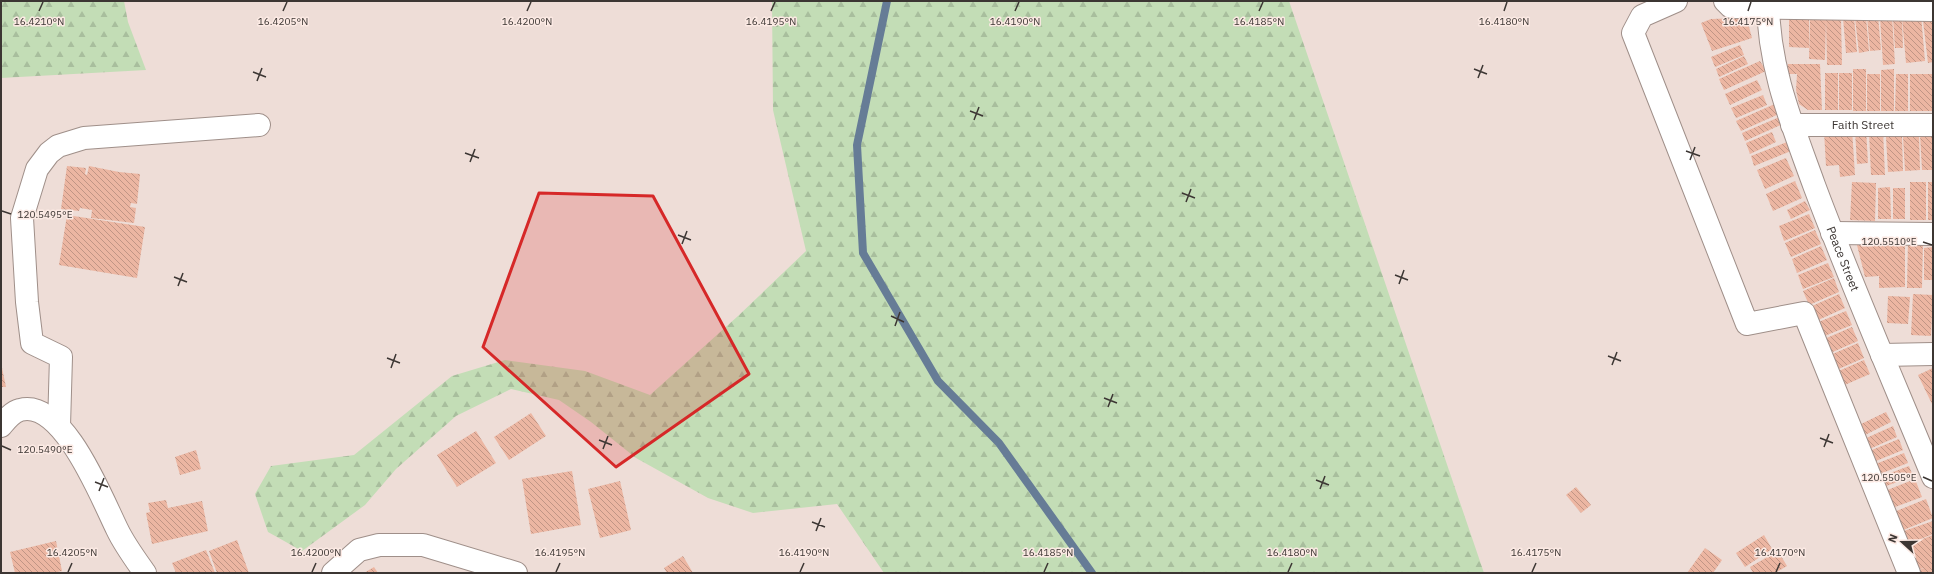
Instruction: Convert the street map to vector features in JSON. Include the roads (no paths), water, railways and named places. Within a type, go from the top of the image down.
[{"type":"street","points":[[1676,1],[1642,16],[1633,33],[1746,324],[1804,313],[1909,573]]},
{"type":"street","points":[[1725,1],[1731,7],[1768,4],[1933,10]]},
{"type":"street","name":"Peace Street","points":[[1768,4],[1769,35],[1774,68],[1792,125],[1832,233],[1933,477]]},
{"type":"street","points":[[59,426],[61,357],[32,343],[27,302],[22,218],[37,168],[49,153],[58,146],[84,138],[259,125]]},
{"type":"street","name":"Faith Street","points":[[1792,125],[1933,125]]},
{"type":"street","points":[[1832,233],[1933,234]]},
{"type":"street","points":[[1882,355],[1933,354]]},
{"type":"street","points":[[1,426],[9,416],[20,410],[34,410],[47,416],[59,426],[90,472],[118,531],[145,573]]},
{"type":"street","points":[[333,573],[359,550],[379,545],[423,546],[516,573]]},
{"type":"waterway","points":[[887,1],[857,145],[863,253],[938,381],[999,443],[1092,573]]}]
